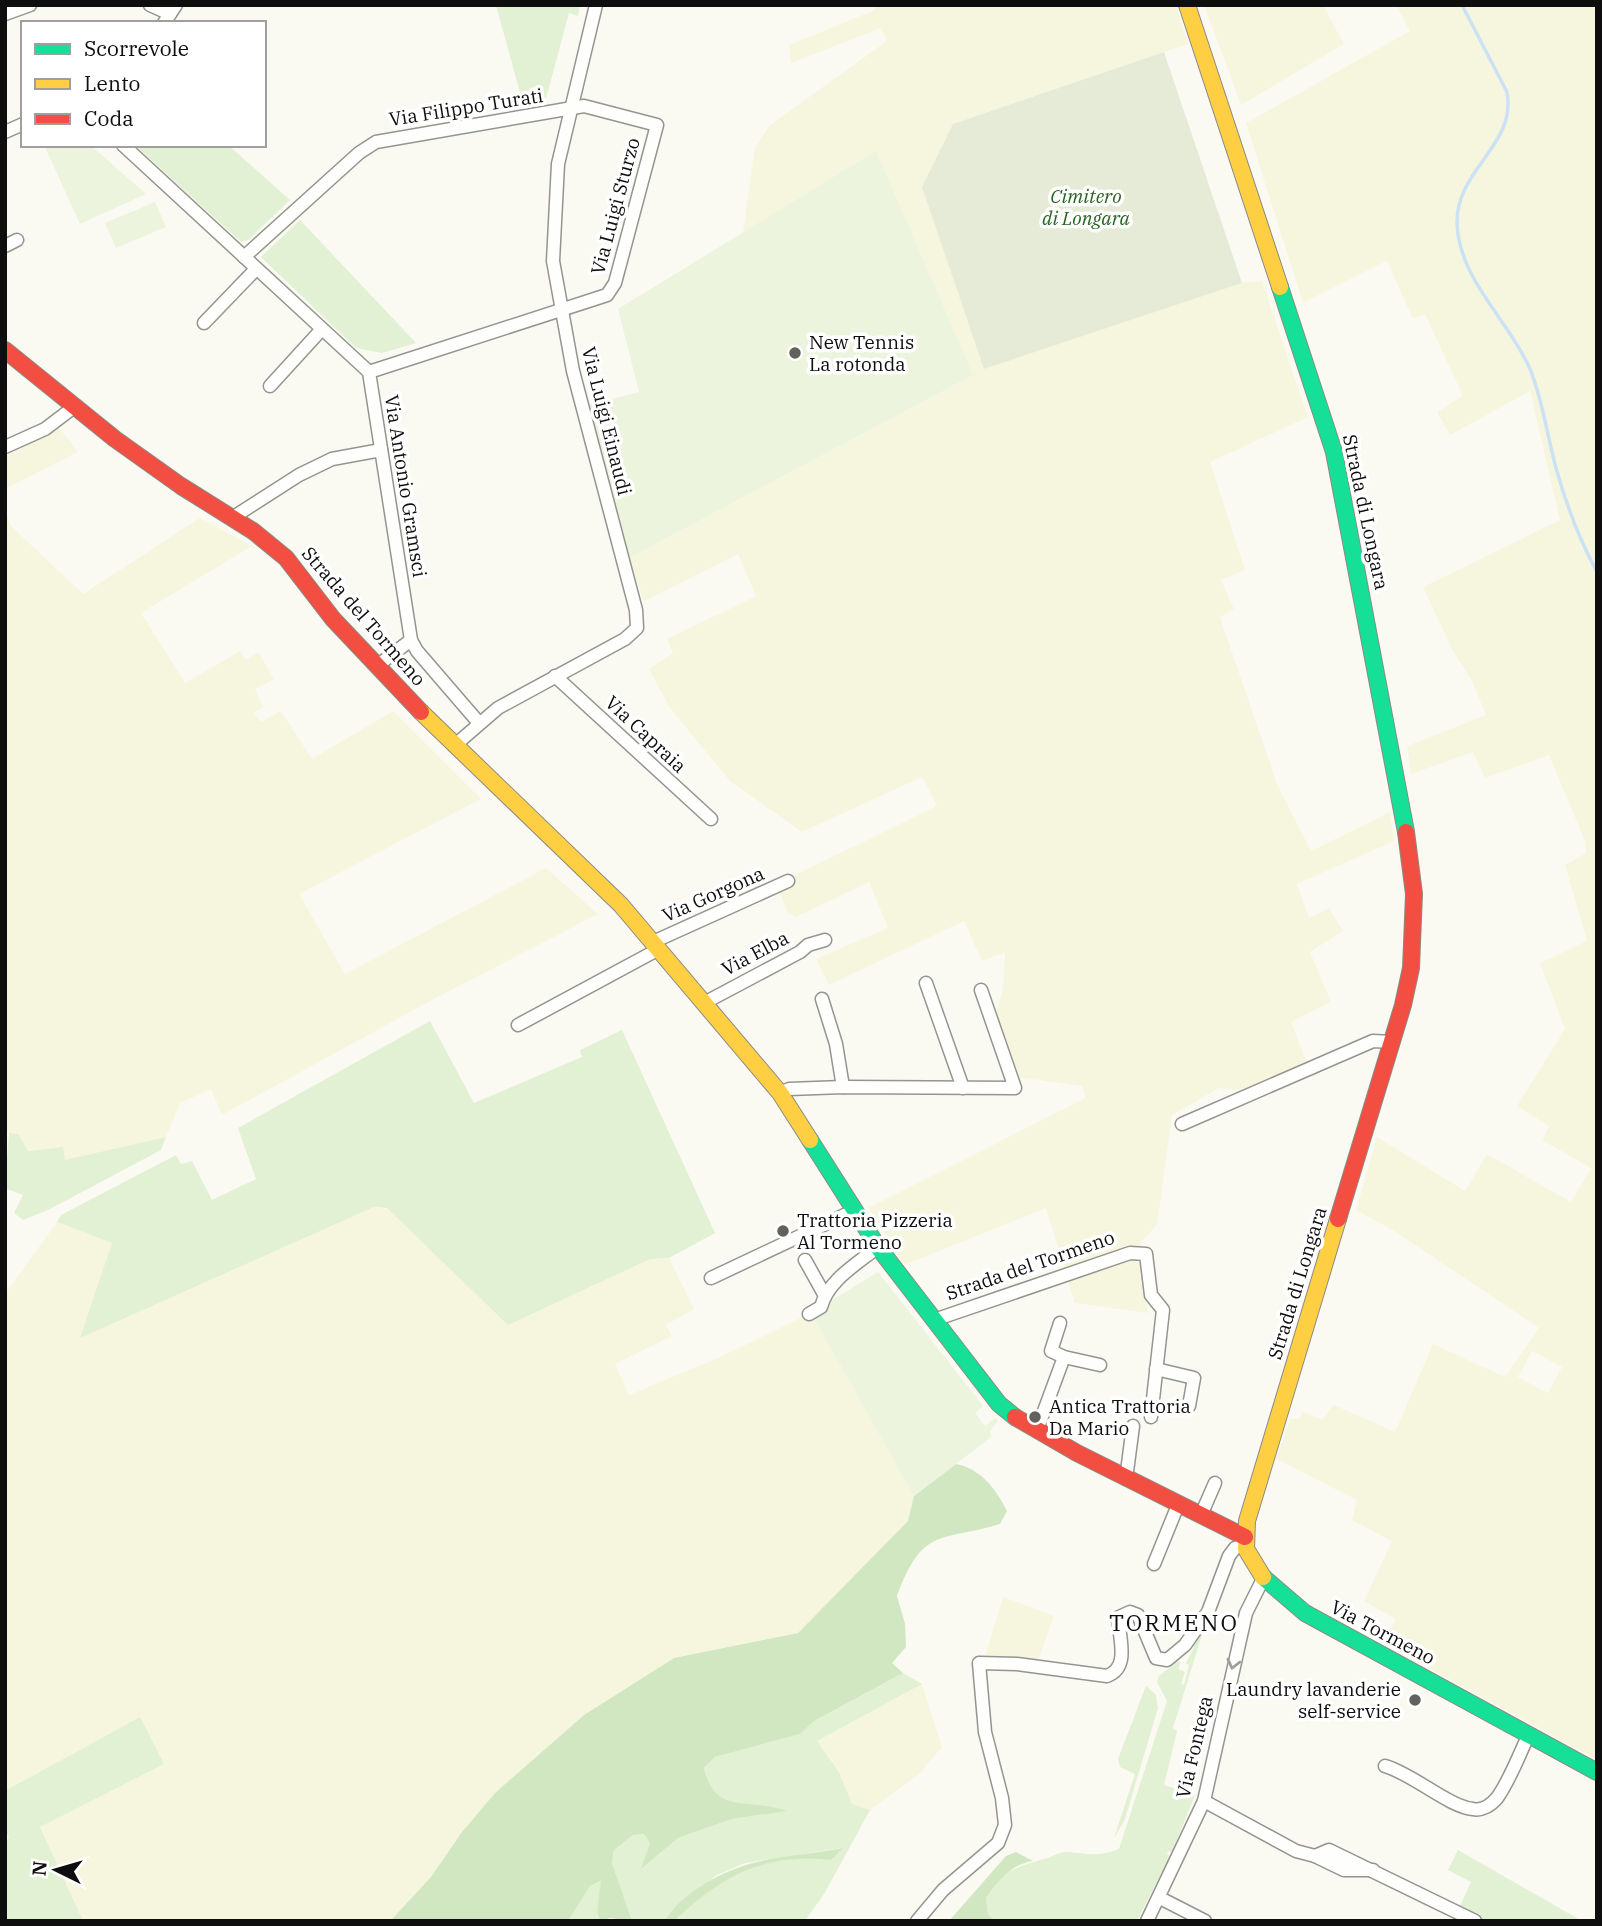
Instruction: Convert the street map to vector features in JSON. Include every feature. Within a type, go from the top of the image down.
[{"type":"main road","name":"Strada di Longara","points":[[1187,5],[1323,413],[1337,465],[1416,895],[1417,930],[1413,967],[1261,1472],[1245,1541]]},
{"type":"main road","name":"Strada del Tormeno","points":[[5,350],[74,407],[180,486],[232,518],[286,558],[333,619],[454,747],[621,905],[780,1093],[878,1247],[999,1404],[1037,1430],[1126,1479],[1201,1515],[1245,1541]]},
{"type":"main road","name":"Via Tormeno","points":[[1245,1541],[1250,1559],[1264,1577],[1305,1613],[1597,1772]]},
{"type":"street","points":[[5,14],[30,5]]},
{"type":"street","points":[[150,5],[170,14]]},
{"type":"street","name":"Via Luigi Einaudi","points":[[454,747],[498,708],[625,639],[633,633],[638,620],[573,370],[553,261],[558,164],[596,5]]},
{"type":"street","name":"Via Luigi Sturzo","points":[[562,309],[603,297],[613,287],[657,125],[584,106],[571,109]]},
{"type":"street","name":"Via Filippo Turati","points":[[244,257],[359,153],[376,142],[571,109]]},
{"type":"street","points":[[5,132],[21,125]]},
{"type":"street","points":[[125,147],[369,372]]},
{"type":"street","points":[[204,323],[256,269]]},
{"type":"street","name":"Via Antonio Gramsci","points":[[479,723],[417,651],[411,640],[369,372],[562,309]]},
{"type":"street","points":[[270,386],[322,329]]},
{"type":"street","points":[[5,447],[45,429],[74,407]]},
{"type":"street","points":[[232,518],[299,475],[331,460],[381,450]]},
{"type":"street","points":[[377,666],[411,640]]},
{"type":"street","name":"Via Capraia","points":[[555,676],[711,819]]},
{"type":"street","name":"Via Gorgona","points":[[656,945],[788,881]]},
{"type":"street","name":"Via Elba","points":[[704,1003],[800,952],[808,945],[825,940]]},
{"type":"street","points":[[518,1025],[656,945]]},
{"type":"street","points":[[926,983],[963,1088]]},
{"type":"street","points":[[780,1093],[789,1089],[843,1087],[1015,1088],[981,990]]},
{"type":"street","points":[[822,999],[836,1044],[843,1087]]},
{"type":"street","points":[[1182,1124],[1373,1041],[1392,1042]]},
{"type":"street","points":[[711,1278],[853,1211]]},
{"type":"street","points":[[810,1314],[821,1307],[824,1294],[837,1279],[878,1247]]},
{"type":"street","name":"Strada del Tormeno","points":[[934,1320],[1130,1253],[1146,1254],[1151,1295],[1163,1310],[1151,1417]]},
{"type":"street","points":[[805,1260],[824,1294]]},
{"type":"street","points":[[1060,1323],[1051,1351],[1064,1357],[1100,1365]]},
{"type":"street","points":[[1037,1430],[1064,1357]]},
{"type":"street","points":[[1156,1369],[1194,1378],[1189,1406]]},
{"type":"street","points":[[1126,1479],[1133,1426]]},
{"type":"street","points":[[1201,1515],[1215,1483]]},
{"type":"street","points":[[1154,1564],[1178,1505]]},
{"type":"street","points":[[917,1921],[943,1890],[998,1843],[1005,1825],[1002,1798],[985,1732],[979,1663],[1113,1674],[1123,1649],[1119,1617],[1130,1612],[1138,1615],[1156,1658],[1167,1660],[1185,1645],[1208,1612],[1229,1556],[1245,1541]]},
{"type":"street","name":"Via Fontega","points":[[1147,1921],[1204,1801],[1246,1613],[1264,1577]]},
{"type":"street","points":[[1385,1766],[1401,1770],[1461,1805],[1473,1810],[1485,1808],[1496,1799],[1529,1734]]},
{"type":"street","points":[[1204,1801],[1296,1851],[1315,1856],[1344,1870],[1373,1870],[1475,1921]]},
{"type":"street","points":[[1160,1898],[1205,1921]]},
{"type":"green space","points":[[496,5],[580,5],[578,16],[569,13],[544,106],[532,108],[522,100]]},
{"type":"green space","points":[[874,5],[1176,5],[1188,44],[953,124],[1242,283],[1262,281],[1308,417],[1210,462],[1245,570],[1221,580],[1234,609],[1220,617],[1277,784],[1311,851],[1390,812],[1394,841],[1297,884],[1309,918],[1329,908],[1343,931],[1310,952],[1331,1002],[1291,1022],[1309,1069],[1280,1080],[1238,1090],[1219,1088],[1172,1115],[1157,1225],[1141,1242],[1139,1262],[1148,1313],[1075,1303],[1046,1208],[904,1265],[868,1208],[1086,1098],[1082,1086],[1017,1077],[995,1016],[1003,989],[1005,952],[982,961],[964,921],[829,985],[816,959],[888,928],[869,882],[796,917],[788,913],[779,891],[791,877],[937,806],[922,777],[802,832],[730,781],[670,708],[649,669],[673,653],[667,639],[756,596],[738,554],[644,601],[629,558],[973,375],[796,202],[743,233],[755,147],[770,125],[887,41],[881,28],[791,63],[789,45],[875,10]]},
{"type":"green space","points":[[1204,5],[1323,5],[1344,44],[1241,105]]},
{"type":"green space","points":[[1396,5],[1597,5],[1597,1760],[1383,1643],[1396,1619],[1364,1601],[1392,1541],[1352,1520],[1357,1500],[1276,1459],[1290,1419],[1299,1419],[1303,1412],[1322,1420],[1334,1405],[1395,1432],[1433,1344],[1505,1377],[1539,1328],[1394,1231],[1356,1210],[1377,1137],[1465,1191],[1487,1154],[1571,1202],[1591,1168],[1542,1140],[1549,1126],[1517,1106],[1565,1029],[1540,963],[1587,941],[1565,865],[1586,853],[1585,841],[1549,755],[1485,778],[1473,752],[1411,774],[1407,746],[1486,715],[1472,681],[1453,651],[1423,587],[1560,520],[1530,391],[1450,435],[1437,412],[1463,396],[1425,314],[1413,319],[1387,261],[1303,303],[1246,123],[1410,31]],"holes":[[[1532,1351],[1562,1367],[1548,1393],[1518,1377]]]},
{"type":"green space","name":"Cimitero di Longara","points":[[1164,52],[1242,283],[984,369],[922,187],[953,124]]},
{"type":"green space","points":[[45,147],[92,147],[146,194],[80,224]]},
{"type":"green space","points":[[137,147],[230,147],[290,200],[248,240],[241,242]]},
{"type":"green space","name":"New Tennis La rotonda","points":[[876,151],[973,375],[629,558],[584,406],[639,392],[618,309]]},
{"type":"green space","points":[[155,202],[166,227],[116,248],[105,223]]},
{"type":"green space","points":[[300,220],[416,343],[382,353],[356,348],[261,257]]},
{"type":"green space","points":[[59,428],[78,452],[5,489],[5,457]]},
{"type":"green space","points":[[5,509],[11,526],[83,594],[200,518],[252,546],[141,613],[185,683],[240,651],[246,660],[258,652],[274,679],[255,689],[263,707],[254,713],[261,722],[281,711],[312,759],[393,711],[481,799],[299,894],[345,974],[546,868],[598,914],[432,1000],[222,1115],[211,1089],[180,1103],[166,1137],[64,1161],[62,1147],[28,1151],[19,1136],[5,1130]]},
{"type":"green space","points":[[430,1021],[474,1103],[582,1057],[580,1050],[622,1030],[715,1233],[669,1258],[650,1259],[508,1325],[387,1208],[374,1207],[80,1338],[112,1243],[57,1222],[61,1215],[176,1155],[181,1164],[192,1161],[212,1200],[256,1179],[238,1128]]},
{"type":"green space","points":[[9,1132],[19,1135],[28,1151],[63,1147],[65,1160],[166,1137],[161,1150],[50,1209],[23,1220],[14,1213],[23,1195],[5,1188]]},
{"type":"green space","points":[[374,1207],[650,1259],[669,1258],[694,1309],[666,1325],[672,1336],[615,1364],[629,1395],[718,1358],[811,1313],[914,1496],[908,1521],[798,1633],[674,1658],[584,1715],[495,1793],[462,1832],[431,1877],[392,1919],[83,1921],[40,1827],[163,1764],[5,1791],[5,1294],[57,1222],[112,1243],[81,1337]]},
{"type":"green space","points":[[878,1272],[983,1406],[975,1413],[985,1426],[995,1418],[998,1421],[990,1431],[991,1437],[914,1496],[811,1313]]},
{"type":"green space","points":[[956,1464],[973,1470],[987,1481],[1007,1511],[1000,1524],[936,1540],[925,1547],[916,1558],[897,1596],[905,1624],[906,1647],[892,1663],[903,1673],[814,1721],[800,1734],[715,1757],[704,1768],[709,1783],[716,1793],[725,1799],[787,1811],[732,1819],[678,1838],[641,1869],[650,1843],[644,1834],[633,1835],[614,1850],[612,1863],[632,1921],[610,1918],[600,1921],[597,1912],[601,1881],[590,1886],[568,1921],[386,1921],[392,1919],[431,1877],[462,1832],[495,1793],[584,1715],[674,1658],[798,1633],[908,1521],[914,1496]]},
{"type":"green space","points":[[1003,1597],[1054,1616],[1037,1663],[985,1657]]},
{"type":"green space","points":[[1198,1634],[1202,1635],[1173,1728],[1177,1731],[1164,1785],[1195,1795],[1172,1852],[1168,1851],[1170,1856],[1137,1921],[995,1921],[988,1914],[986,1898],[1010,1871],[1062,1852],[1097,1854],[1119,1849],[1167,1701],[1157,1682],[1159,1676],[1178,1661],[1181,1662],[1178,1669],[1185,1672],[1181,1684],[1184,1685],[1189,1665],[1186,1663],[1194,1647],[1189,1644]]},
{"type":"green space","points":[[903,1673],[922,1684],[817,1741],[840,1774],[852,1804],[870,1810],[824,1894],[805,1921],[674,1921],[709,1891],[745,1870],[785,1859],[831,1860],[842,1848],[745,1863],[715,1876],[665,1921],[632,1921],[612,1863],[614,1850],[633,1835],[644,1834],[650,1843],[642,1868],[678,1838],[732,1819],[785,1811],[725,1801],[709,1789],[704,1768],[715,1757],[800,1734],[814,1721]]},
{"type":"green space","points":[[922,1684],[942,1747],[919,1774],[870,1810],[852,1804],[840,1774],[816,1741]]},
{"type":"green space","points":[[1146,1686],[1156,1695],[1158,1708],[1125,1819],[1114,1838],[1135,1774],[1120,1767],[1118,1759]]},
{"type":"green space","points":[[140,1717],[164,1764],[40,1827],[83,1921],[5,1921],[5,1844],[9,1837],[5,1832],[5,1791]]},
{"type":"green space","points":[[843,1848],[831,1860],[785,1860],[745,1871],[710,1891],[674,1921],[665,1921],[674,1908],[691,1893],[732,1870],[767,1860]]},
{"type":"green space","points":[[1458,1850],[1582,1921],[1478,1921],[1458,1910],[1471,1882],[1448,1870]]},
{"type":"green space","points":[[1016,1852],[1033,1861],[1012,1870],[986,1898],[988,1914],[995,1921],[949,1921],[1006,1856]]},
{"type":"green space","points":[[602,1881],[597,1912],[600,1921],[568,1921],[590,1886]]},
{"type":"waterway","points":[[1462,5],[1507,92],[1508,111],[1496,142],[1466,186],[1457,222],[1460,243],[1475,281],[1510,333],[1530,369],[1564,495],[1597,572]]},
{"type":"traffic: fast","points":[[1280,287],[1334,452],[1406,832]]},
{"type":"traffic: fast","points":[[810,1140],[878,1247],[999,1404],[1015,1417]]},
{"type":"traffic: fast","points":[[1263,1577],[1305,1613],[1597,1772]]},
{"type":"traffic: slow","points":[[1187,5],[1280,287]]},
{"type":"traffic: slow","points":[[421,712],[621,905],[780,1093],[810,1140]]},
{"type":"traffic: slow","points":[[1263,1577],[1246,1549],[1247,1521],[1338,1219]]},
{"type":"traffic: jam","points":[[5,350],[115,439],[181,486],[253,531],[286,558],[333,619],[421,712]]},
{"type":"traffic: jam","points":[[1338,1219],[1403,1005],[1411,968],[1414,894],[1406,832]]},
{"type":"traffic: jam","points":[[1015,1417],[1077,1453],[1245,1537]]},
{"type":"place","name":"New Tennis La rotonda","points":[[795,353]]},
{"type":"place","name":"Trattoria Pizzeria Al Tormeno","points":[[783,1231]]},
{"type":"place","name":"Antica Trattoria Da Mario","points":[[1035,1417]]},
{"type":"place","name":"Laundry lavanderie self-service","points":[[1415,1700]]},
{"type":"district","name":"TORMENO","points":[[1174,1622]]}]
